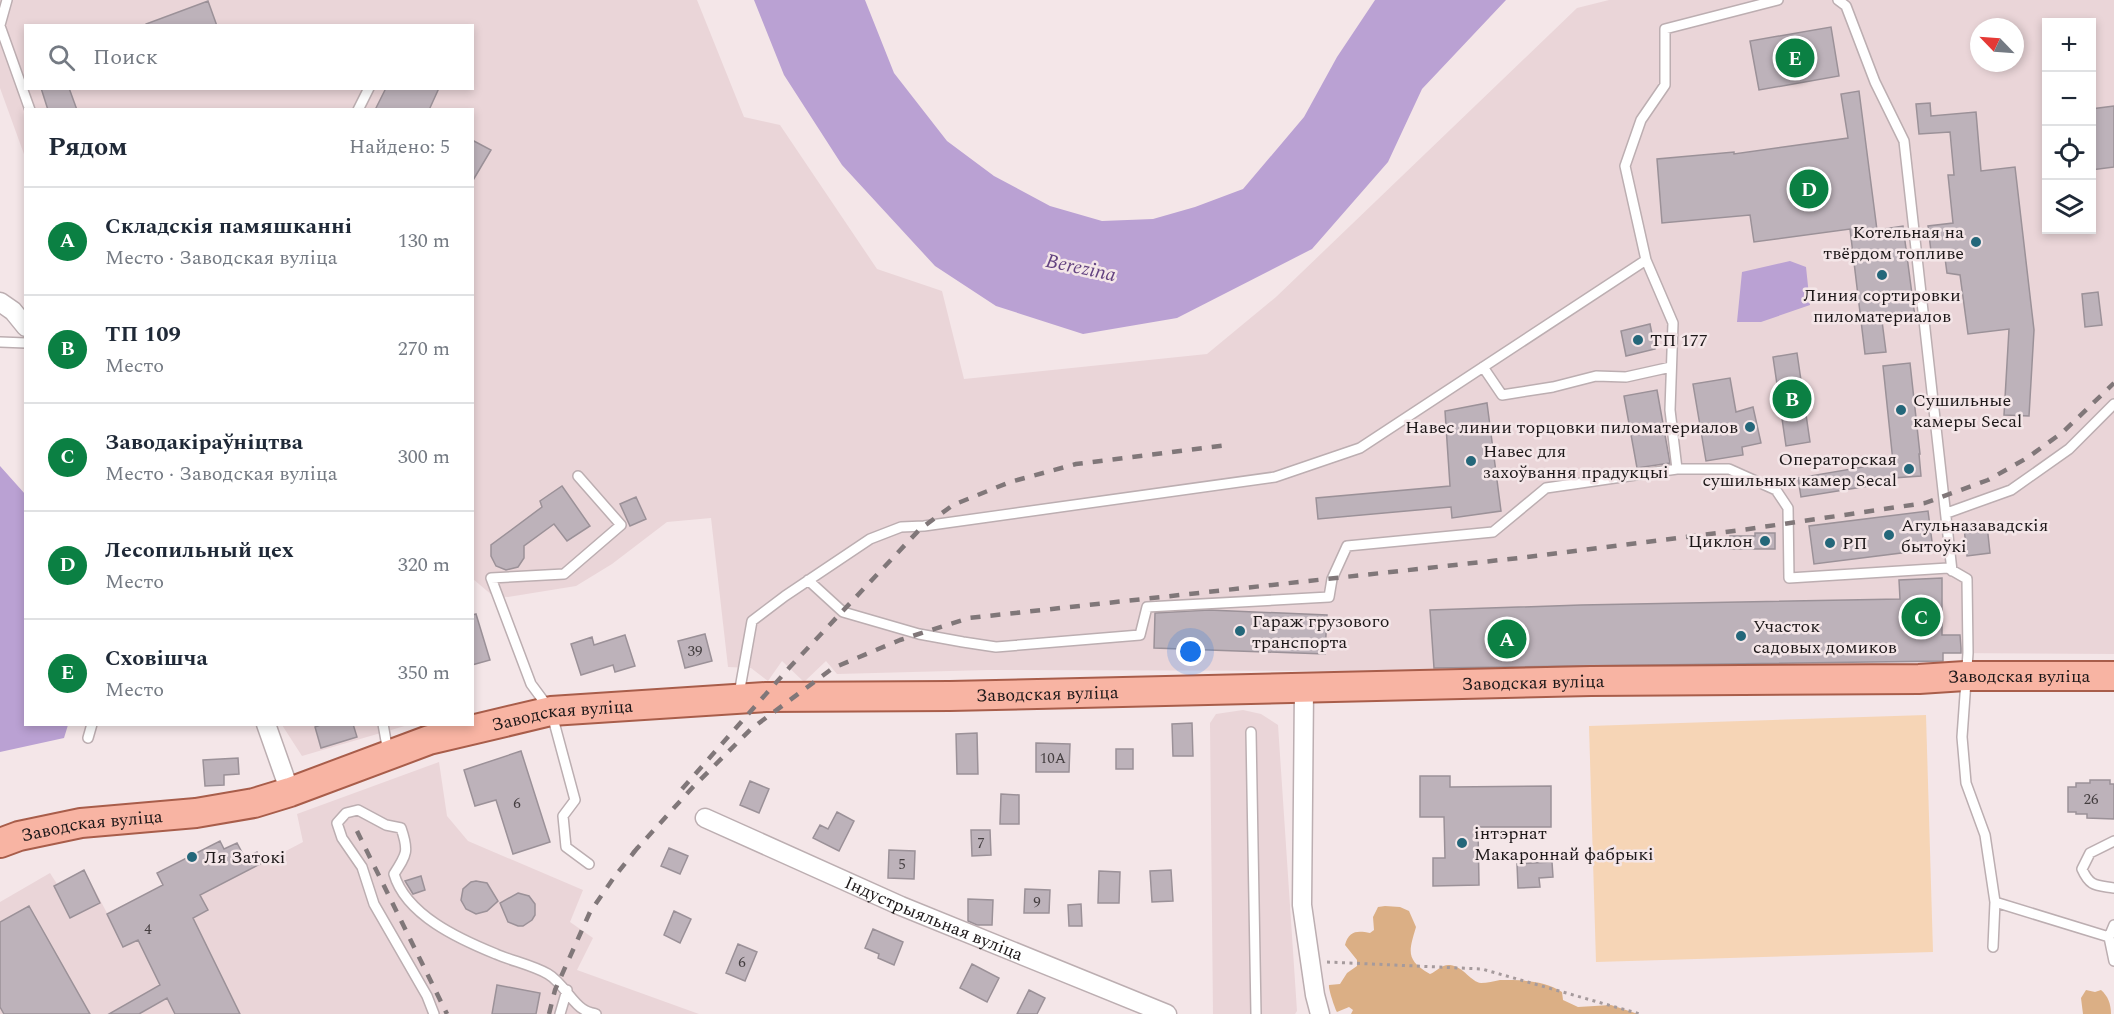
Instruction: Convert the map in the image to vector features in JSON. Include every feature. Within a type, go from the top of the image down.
[{"type":"main road","name":"Заводская вуліца","points":[[0,843],[19,836],[81,823],[196,813],[254,803],[290,792],[429,740],[551,711],[738,698],[950,696],[1591,681],[2114,676]]},
{"type":"street","points":[[0,302],[13,311],[24,325]]},
{"type":"street","points":[[1304,688],[1302,905],[1315,995],[1320,1014]]},
{"type":"street","points":[[267,726],[290,792]]},
{"type":"street","name":"Індустрыяльная вуліца","points":[[705,818],[901,906],[1167,1014]]},
{"type":"lane","points":[[7,0],[0,26],[29,108]]},
{"type":"lane","points":[[1677,468],[1670,410],[1673,323],[1646,260],[1625,166],[1641,120],[1665,85],[1665,30],[1778,0]]},
{"type":"lane","points":[[1838,0],[1846,6],[1875,82],[1904,141],[1952,571]]},
{"type":"lane","points":[[359,108],[368,90]]},
{"type":"lane","points":[[738,698],[752,621],[870,539],[902,527],[924,526],[1275,477],[1360,448],[1646,260]]},
{"type":"lane","points":[[0,342],[24,343]]},
{"type":"lane","points":[[1483,367],[1502,395],[1553,387],[1596,376],[1626,377],[1671,367]]},
{"type":"lane","points":[[1947,513],[2011,490],[2069,449],[2114,404]]},
{"type":"lane","points":[[808,580],[843,612],[919,634],[963,642],[996,647],[1140,635],[1147,607],[1329,597],[1332,579],[1347,546],[1493,532],[1546,488],[1677,468],[1730,469],[1776,490],[1788,508],[1789,578],[1948,568],[1967,579],[1968,653],[1962,736],[1966,783],[1985,836],[1995,902],[1993,947]]},
{"type":"lane","points":[[578,476],[621,525],[564,574],[491,578],[531,684],[551,711],[575,800],[563,816],[566,847],[590,864]]},
{"type":"lane","points":[[88,738],[91,726]]},
{"type":"lane","points":[[383,726],[389,754]]},
{"type":"lane","points":[[1251,732],[1256,1014]]},
{"type":"lane","points":[[434,1014],[427,996],[374,904],[362,867],[342,838],[337,823],[346,813],[358,810],[386,825],[401,828],[407,854],[394,874],[396,881],[410,902],[429,918],[456,935],[496,954],[548,974],[567,990],[582,1009],[596,1014]]},
{"type":"lane","points":[[2114,842],[2090,853],[2082,869],[2088,881],[2114,888]]},
{"type":"lane","points":[[1995,902],[2109,937]]},
{"type":"lane","points":[[2114,924],[2109,937],[2114,961]]},
{"type":"lane","points":[[560,1014],[567,990]]},
{"type":"path","points":[[1310,961],[1482,969],[1641,1014]]},
{"type":"shaded area","points":[[0,0],[697,0],[744,117],[780,125],[877,269],[942,291],[964,379],[1207,354],[1276,297],[1577,8],[1609,0],[2114,0],[2114,654],[1943,653],[1943,667],[1434,671],[988,670],[837,674],[826,661],[804,682],[782,661],[768,681],[751,668],[728,667],[711,518],[667,522],[612,564],[576,586],[508,597],[493,596],[474,580],[474,108],[24,108],[24,154],[0,88]]},
{"type":"shaded area","points":[[1243,710],[1261,714],[1278,725],[1297,1011],[1295,1014],[1213,1014],[1210,723],[1216,714]]},
{"type":"shaded area","points":[[1926,715],[1933,952],[1596,962],[1589,726]]},
{"type":"shaded area","points":[[283,726],[405,726],[302,756]]},
{"type":"shaded area","points":[[439,762],[447,816],[468,841],[583,890],[570,922],[593,938],[577,970],[699,1014],[0,1014],[0,902],[50,873],[57,884],[84,870],[107,913],[163,885],[157,873],[220,841],[224,849],[237,843],[245,858],[257,852],[263,863],[303,842],[297,814]]},
{"type":"shaded area","points":[[1378,907],[1400,907],[1409,911],[1416,927],[1411,954],[1416,964],[1430,974],[1450,965],[1455,966],[1477,982],[1500,980],[1540,983],[1562,992],[1563,1000],[1578,1007],[1611,1005],[1638,1014],[1351,1014],[1353,1010],[1349,1007],[1337,1012],[1329,985],[1340,984],[1347,973],[1357,966],[1357,960],[1345,945],[1347,940],[1354,933],[1370,933],[1374,930],[1373,917]]},
{"type":"shaded area","points":[[2086,990],[2095,992],[2101,990],[2109,1000],[2111,1014],[2083,1014],[2081,998]]},
{"type":"water","name":"Berezina","points":[[754,0],[865,0],[894,73],[947,141],[994,176],[1050,206],[1102,221],[1153,219],[1195,207],[1243,189],[1304,117],[1337,57],[1375,0],[1506,0],[1422,89],[1388,162],[1312,249],[1177,318],[1083,334],[996,306],[935,266],[842,165],[784,75]]},
{"type":"water","points":[[1790,261],[1806,267],[1810,305],[1761,322],[1737,322],[1742,272]]},
{"type":"water","points":[[0,466],[24,493],[24,726],[68,726],[64,738],[0,752]]},
{"type":"building","points":[[208,1],[216,24],[146,24]]},
{"type":"building","points":[[1831,27],[1839,76],[1759,90],[1750,41]]},
{"type":"building","points":[[42,90],[70,90],[76,108],[47,108]]},
{"type":"building","points":[[385,90],[438,90],[430,108],[376,108]]},
{"type":"building","points":[[1859,91],[1877,230],[1903,226],[1915,317],[1882,321],[1886,352],[1865,354],[1850,229],[1754,242],[1750,215],[1662,223],[1657,159],[1734,152],[1734,154],[1848,138],[1841,94]]},
{"type":"building","points":[[1930,103],[1931,116],[1976,112],[1981,171],[2015,167],[2034,330],[2029,416],[2004,415],[2009,329],[1968,334],[1960,275],[1947,273],[1945,258],[1932,260],[1928,226],[1953,223],[1948,175],[1954,175],[1950,132],[1919,134],[1916,104]]},
{"type":"building","points":[[2114,106],[2114,167],[2096,169],[2096,108]]},
{"type":"building","points":[[474,141],[491,150],[474,179]]},
{"type":"building","points":[[2098,292],[2102,325],[2085,327],[2082,294]]},
{"type":"building","name":"ТП 177","points":[[1650,324],[1655,349],[1626,356],[1621,331]]},
{"type":"building","points":[[1797,353],[1810,442],[1786,446],[1773,357]]},
{"type":"building","points":[[1910,363],[1921,476],[1893,478],[1893,482],[1801,497],[1798,478],[1893,462],[1883,366]]},
{"type":"building","points":[[1730,378],[1736,412],[1753,407],[1761,443],[1742,447],[1743,455],[1706,461],[1693,384]]},
{"type":"building","points":[[1657,390],[1670,463],[1637,468],[1624,396]]},
{"type":"building","name":"Навес для захоўвання прадукцыі","points":[[1487,403],[1501,511],[1452,518],[1451,507],[1318,519],[1316,498],[1450,486],[1445,411]]},
{"type":"building","points":[[562,486],[590,526],[567,541],[554,524],[524,546],[524,558],[518,567],[506,570],[496,566],[491,556],[491,545],[542,507],[540,501]]},
{"type":"building","points":[[636,497],[646,519],[630,526],[620,504]]},
{"type":"building","name":"Агульназавадскія бытоўкі","points":[[1928,511],[1933,549],[1814,564],[1809,526]]},
{"type":"building","points":[[1987,525],[1990,553],[1967,556],[1964,528]]},
{"type":"building","points":[[1755,533],[1775,533],[1775,549],[1730,549],[1730,536],[1755,536]]},
{"type":"building","name":"Участок садовых домиков","points":[[1942,578],[1942,635],[1960,635],[1961,648],[1961,653],[1943,653],[1943,661],[1434,668],[1430,610],[1900,599],[1899,580]]},
{"type":"building","name":"Гараж грузового транспорта","points":[[1209,610],[1327,615],[1325,654],[1154,648],[1155,613]]},
{"type":"building","points":[[474,614],[476,614],[490,660],[474,664]]},
{"type":"building","points":[[705,634],[712,661],[685,668],[678,641]]},
{"type":"building","points":[[625,635],[635,666],[615,672],[613,665],[581,675],[571,644],[592,637],[594,645]]},
{"type":"building","points":[[1192,723],[1193,756],[1173,756],[1172,724]]},
{"type":"building","points":[[354,726],[357,737],[321,748],[315,727]]},
{"type":"building","points":[[977,733],[978,774],[957,774],[956,734]]},
{"type":"building","points":[[1036,743],[1070,744],[1069,772],[1036,772]]},
{"type":"building","points":[[1116,749],[1133,749],[1133,769],[1116,769]]},
{"type":"building","points":[[521,751],[550,842],[513,854],[496,800],[475,806],[464,770]]},
{"type":"building","points":[[238,758],[239,774],[224,775],[224,785],[205,786],[203,760]]},
{"type":"building","name":"інтэрнат Макароннай фабрыкі","points":[[1420,776],[1450,776],[1450,787],[1551,786],[1551,827],[1478,827],[1479,885],[1433,886],[1433,858],[1445,858],[1444,817],[1420,817]]},
{"type":"building","points":[[2090,780],[2110,780],[2110,784],[2114,784],[2114,819],[2087,818],[2087,814],[2068,812],[2068,787],[2076,787],[2076,783],[2090,783]]},
{"type":"building","points":[[750,781],[769,789],[759,813],[740,805]]},
{"type":"building","points":[[1001,794],[1019,795],[1019,824],[1000,824]]},
{"type":"building","points":[[837,812],[854,821],[839,851],[813,838],[820,825],[828,829]]},
{"type":"building","points":[[971,830],[990,830],[991,855],[972,856]]},
{"type":"building","points":[[220,841],[224,849],[237,843],[245,858],[257,852],[262,863],[200,895],[208,910],[193,918],[240,1014],[175,1014],[167,998],[139,1014],[109,1014],[160,985],[138,940],[123,947],[107,914],[163,885],[157,873]]},
{"type":"building","points":[[669,848],[688,856],[680,874],[661,866]]},
{"type":"building","points":[[889,850],[915,851],[914,879],[888,878]]},
{"type":"building","points":[[1552,862],[1553,877],[1539,878],[1540,887],[1518,888],[1517,864]]},
{"type":"building","points":[[84,870],[100,903],[70,918],[54,886]]},
{"type":"building","points":[[1171,870],[1173,901],[1152,902],[1150,871]]},
{"type":"building","points":[[1099,871],[1120,872],[1119,903],[1098,903]]},
{"type":"building","points":[[421,876],[425,890],[413,894],[405,881]]},
{"type":"building","points":[[476,881],[487,883],[498,901],[487,911],[476,914],[466,909],[461,900],[463,889]]},
{"type":"building","points":[[1025,889],[1050,890],[1049,913],[1024,913]]},
{"type":"building","points":[[518,893],[529,896],[535,904],[535,915],[523,926],[508,922],[500,903]]},
{"type":"building","points":[[968,899],[993,900],[992,925],[977,925],[968,921]]},
{"type":"building","points":[[1081,904],[1082,926],[1069,926],[1068,905]]},
{"type":"building","points":[[29,906],[90,1014],[4,1014],[0,1007],[0,922]]},
{"type":"building","points":[[674,911],[691,919],[680,943],[664,935]]},
{"type":"building","points":[[873,929],[903,942],[894,965],[878,958],[879,954],[865,948]]},
{"type":"building","points":[[738,944],[757,952],[745,981],[726,973]]},
{"type":"building","points":[[972,964],[999,978],[987,1002],[960,988]]},
{"type":"building","points":[[497,985],[540,993],[536,1014],[492,1014]]},
{"type":"building","points":[[1029,990],[1045,998],[1037,1014],[1017,1014]]},
{"type":"railway","points":[[633,853],[693,787],[751,729],[833,668],[900,640],[969,618],[1519,558],[1749,529],[1925,503],[1988,480],[2027,458],[2063,432],[2114,383]]},
{"type":"railway","points":[[682,789],[789,668],[920,529],[953,505],[1010,482],[1076,464],[1227,445]]},
{"type":"railway","points":[[357,831],[447,1014]]},
{"type":"railway","points":[[549,1014],[555,990],[590,912],[639,846]]},
{"type":"place","name":"Сховішча","points":[[1795,58]]},
{"type":"place","name":"Лесопильный цех","points":[[1809,189]]},
{"type":"place","name":"Котельная на твёрдом топливе","points":[[1976,242]]},
{"type":"place","name":"Линия сортировки пиломатериалов","points":[[1882,275]]},
{"type":"place","name":"ТП 177","points":[[1638,340]]},
{"type":"place","name":"ТП 109","points":[[1792,399]]},
{"type":"place","name":"Сушильные камеры Secal","points":[[1901,410]]},
{"type":"place","name":"Навес линии торцовки пиломатериалов","points":[[1750,427]]},
{"type":"place","name":"Навес для захоўвання прадукцыі","points":[[1471,461]]},
{"type":"place","name":"Операторская сушильных камер Secal","points":[[1909,469]]},
{"type":"place","name":"Агульназавадскія бытоўкі","points":[[1889,535]]},
{"type":"place","name":"Циклон","points":[[1765,541]]},
{"type":"place","name":"РП","points":[[1830,543]]},
{"type":"place","name":"Заводакіраўніцтва","points":[[1921,617]]},
{"type":"place","name":"Гараж грузового транспорта","points":[[1240,631]]},
{"type":"place","name":"Участок садовых домиков","points":[[1741,636]]},
{"type":"place","name":"Складскія памяшканні","points":[[1507,639]]},
{"type":"place","name":"інтэрнат Макароннай фабрыкі","points":[[1462,843]]},
{"type":"place","name":"Ля Затокі","points":[[192,857]]}]
